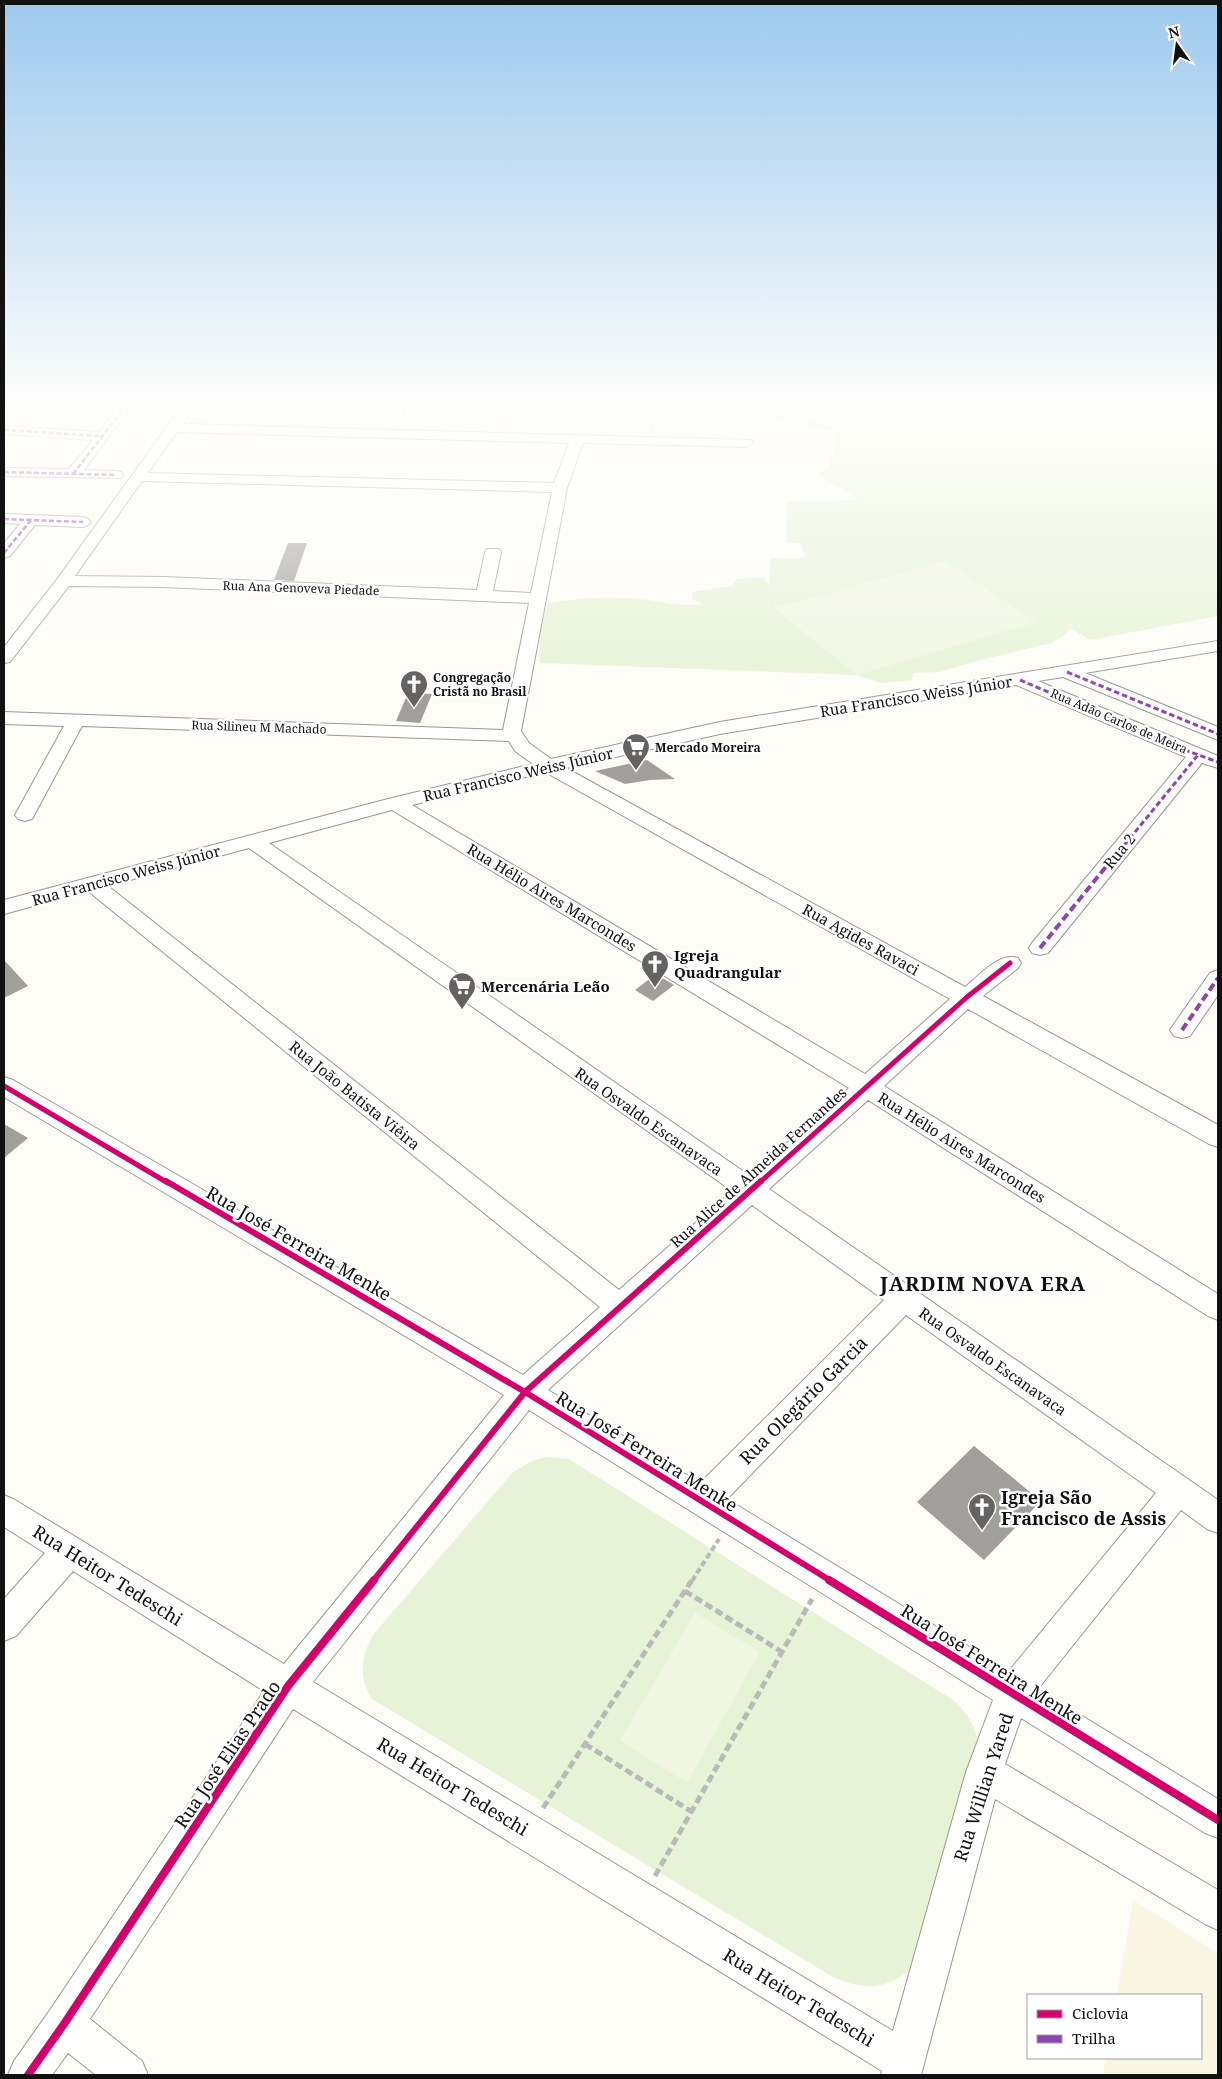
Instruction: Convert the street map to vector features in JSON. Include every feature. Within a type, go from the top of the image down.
[{"type":"street","points":[[4,658],[120,504]]},
{"type":"street","points":[[514,733],[557,504]]},
{"type":"street","points":[[4,519],[83,522]]},
{"type":"street","points":[[4,553],[31,520]]},
{"type":"street","points":[[484,596],[493,552]]},
{"type":"street","name":"Rua Ana Genoveva Piedade","points":[[64,581],[163,582],[538,598]]},
{"type":"street","name":"Rua Francisco Weiss Júnior","points":[[4,907],[395,803],[548,766],[720,728],[1218,646]]},
{"type":"street","name":"Rua Adão Carlos de Meira","points":[[1067,672],[1218,734]]},
{"type":"street","name":"Rua Adão Carlos de Meira","points":[[1020,680],[1218,762]]},
{"type":"street","name":"Rua Silineu M Machado","points":[[4,718],[514,733]]},
{"type":"street","points":[[25,815],[76,721]]},
{"type":"street","name":"Rua Agides Ravaci","points":[[514,733],[522,747],[548,766],[1218,1137]]},
{"type":"street","name":"Rua 2","points":[[1040,948],[1198,755]]},
{"type":"street","name":"Rua Hélio Aires Marcondes","points":[[395,803],[867,1087],[1218,1308]]},
{"type":"street","name":"Rua Osvaldo Escanavaca","points":[[252,841],[749,1192],[1218,1518]]},
{"type":"street","name":"Rua João Batista Viêira","points":[[91,883],[620,1307]]},
{"type":"street","name":"Rua Alice de Almeida Fernandes","points":[[525,1392],[968,997],[1010,962]]},
{"type":"street","points":[[1182,1030],[1218,978]]},
{"type":"street","name":"Rua José Ferreira Menke","points":[[4,1086],[525,1392],[1218,1820]]},
{"type":"street","name":"Rua Olegário Garcia","points":[[703,1502],[903,1298]]},
{"type":"street","name":"Rua José Elias Prado","points":[[28,2075],[64,2024],[288,1686],[525,1392]]},
{"type":"street","name":"Rua Willian Yared","points":[[903,2068],[984,1772],[1013,1693],[1178,1490]]},
{"type":"street","name":"Rua Heitor Tedeschi","points":[[4,1510],[288,1686],[641,1900],[903,2068]]},
{"type":"street","points":[[4,1624],[69,1551]]},
{"type":"street","points":[[984,1772],[1218,1911]]},
{"type":"street","points":[[64,2024],[128,2075]]},
{"type":"path","points":[[527,1831],[732,1520]]},
{"type":"path","points":[[641,1900],[824,1577]]},
{"type":"path","points":[[685,1592],[782,1652]]},
{"type":"path","points":[[585,1744],[692,1812]]},
{"type":"shaded area","points":[[1133,1900],[1218,1953],[1218,2075],[1103,2075],[1106,2059],[1202,2059],[1202,1994],[1117,1994]]},
{"type":"green space","points":[[787,504],[1218,504],[1218,616],[1090,640],[1070,628],[1065,635],[1051,643],[939,672],[913,673],[912,680],[881,683],[857,675],[540,663],[539,632],[548,603],[611,597],[637,598],[681,605],[702,604],[693,599],[692,592],[731,586],[737,579],[763,577],[769,585],[771,558],[800,558],[805,556],[800,543],[786,543]]},
{"type":"green space","points":[[945,561],[1036,622],[857,675],[774,608]]},
{"type":"green space","points":[[547,1457],[569,1459],[953,1700],[967,1716],[974,1728],[979,1749],[913,1967],[904,1975],[885,1984],[875,1986],[855,1985],[833,1977],[372,1699],[365,1683],[363,1667],[366,1651],[373,1635],[513,1472],[534,1460]]},
{"type":"green space","points":[[695,1613],[760,1652],[687,1783],[620,1740]]},
{"type":"building","points":[[288,543],[307,543],[294,581],[274,580]]},
{"type":"building","name":"Congregação Cristã no Brasil","points":[[408,693],[432,694],[420,723],[396,721]]},
{"type":"building","name":"Mercado Moreira","points":[[647,760],[675,779],[625,784],[595,771]]},
{"type":"building","points":[[4,960],[28,986],[4,998]]},
{"type":"building","name":"Igreja Quadrangular","points":[[656,974],[674,985],[653,1001],[635,990]]},
{"type":"building","points":[[4,1124],[28,1138],[4,1158]]},
{"type":"building","name":"Igreja São Francisco de Assis","points":[[974,1446],[1041,1501],[984,1560],[917,1502]]},
{"type":"marked path","points":[[4,519],[83,522]]},
{"type":"marked path","points":[[4,553],[31,520]]},
{"type":"marked path","points":[[1067,672],[1218,734]]},
{"type":"marked path","points":[[1020,680],[1182,749],[1218,762]]},
{"type":"marked path","points":[[1040,948],[1198,755]]},
{"type":"marked path","points":[[1182,1030],[1218,978]]},
{"type":"cycle path","points":[[28,2075],[64,2024],[288,1686],[525,1392],[967,997],[1010,963]]},
{"type":"cycle path","points":[[4,1086],[525,1392],[1218,1820]]},
{"type":"place","name":"Congregação Cristã no Brasil","points":[[414,708]]},
{"type":"place","name":"Mercado Moreira","points":[[636,771]]},
{"type":"place","name":"Igreja Quadrangular","points":[[655,988]]},
{"type":"place","name":"Mercenária Leão","points":[[462,1010]]},
{"type":"place","name":"Igreja São Francisco de Assis","points":[[982,1531]]},
{"type":"district","name":"JARDIM NOVA ERA","points":[[983,1283]]}]
